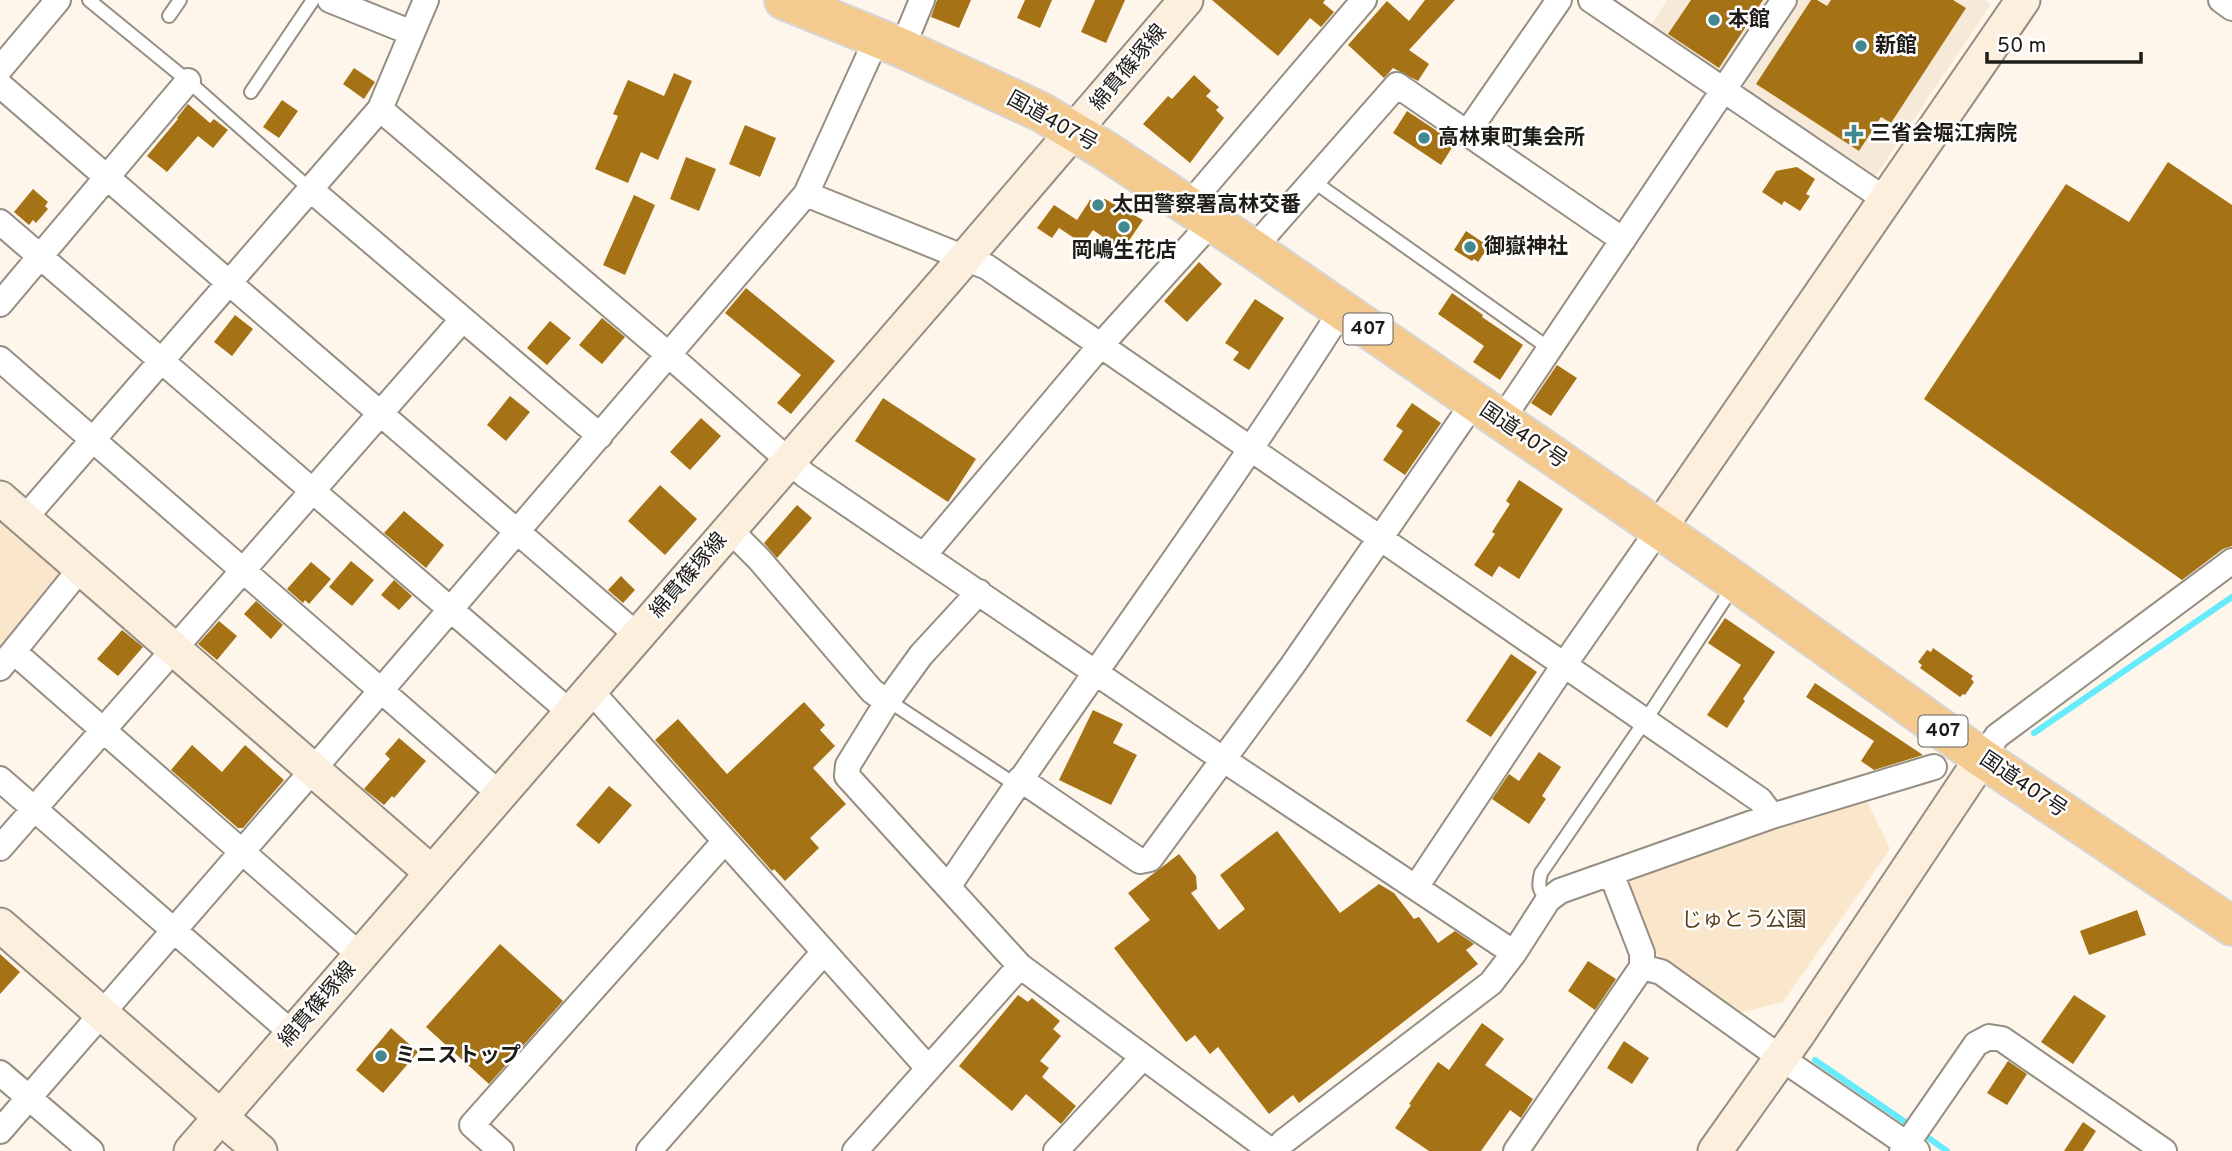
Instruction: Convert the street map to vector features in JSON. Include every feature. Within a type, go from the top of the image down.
[{"type":"highway","name":"国道407号","points":[[784,0],[890,43],[1041,112],[1075,131],[1736,582],[1982,758],[2232,926]]},
{"type":"street","points":[[0,69],[58,0]]},
{"type":"street","points":[[330,0],[412,33]]},
{"type":"street","points":[[426,0],[380,109],[92,439],[12,509],[432,873]]},
{"type":"street","points":[[0,1131],[670,356],[806,194],[890,43],[922,0]]},
{"type":"street","name":"綿貫篠塚線","points":[[191,1151],[1186,0]]},
{"type":"street","points":[[924,555],[1100,346],[1364,0]]},
{"type":"street","points":[[1467,133],[1559,0]]},
{"type":"street","points":[[1591,0],[1886,200]]},
{"type":"street","points":[[1018,782],[1140,861],[1150,859],[1381,539],[1487,412],[1550,349],[1784,0]]},
{"type":"street","points":[[1416,887],[1564,665],[2023,0]]},
{"type":"street","points":[[2221,0],[2232,8]]},
{"type":"street","points":[[0,304],[188,82]]},
{"type":"street","points":[[0,85],[637,635]]},
{"type":"street","points":[[1253,250],[1397,85],[1623,240]]},
{"type":"street","points":[[380,109],[670,356],[804,475],[1514,953]]},
{"type":"street","points":[[310,189],[600,436]]},
{"type":"street","points":[[806,194],[987,267],[1760,800],[1772,816]]},
{"type":"street","points":[[0,222],[451,610],[581,702],[725,841],[928,1068]]},
{"type":"street","points":[[948,887],[1341,311]]},
{"type":"street","points":[[0,848],[462,320]]},
{"type":"street","points":[[0,359],[500,794]]},
{"type":"street","points":[[729,529],[759,559],[872,691],[887,702]]},
{"type":"street","points":[[1715,1151],[1781,1058],[1997,736],[2232,561]]},
{"type":"street","points":[[81,569],[7,660],[104,729],[361,956]]},
{"type":"street","points":[[979,592],[921,655],[887,702],[848,765],[847,776],[1020,966],[1274,1151],[1492,983],[1548,900],[1560,891],[1772,816],[1934,767]]},
{"type":"street","points":[[0,779],[293,1034]]},
{"type":"street","points":[[501,1151],[472,1125],[725,841]]},
{"type":"street","points":[[1516,1151],[1642,967],[1642,953],[1611,873]]},
{"type":"street","points":[[0,925],[260,1151]]},
{"type":"street","points":[[649,1151],[824,952]]},
{"type":"street","points":[[855,1151],[1020,966]]},
{"type":"street","points":[[1642,967],[1661,972],[1909,1149],[1976,1044],[1989,1037],[2002,1040],[2164,1151]]},
{"type":"street","points":[[1056,1151],[1143,1057]]},
{"type":"street","points":[[0,1073],[92,1151]]},
{"type":"lane","points":[[89,0],[310,189]]},
{"type":"lane","points":[[169,16],[180,0]]},
{"type":"lane","points":[[251,92],[313,0]]},
{"type":"lane","points":[[1313,181],[1550,349]]},
{"type":"lane","points":[[1548,900],[1541,893],[1538,884],[1541,873],[1736,582]]},
{"type":"lane","points":[[887,702],[1018,782]]},
{"type":"shaded area","name":"本館","points":[[1667,0],[1772,0],[1719,80],[1647,32]]},
{"type":"shaded area","name":"三省会堀江病院","points":[[1794,0],[1985,0],[1991,4],[1873,180],[1736,89]]},
{"type":"green space","points":[[0,517],[65,573],[0,651]]},
{"type":"green space","name":"じゅとう公園","points":[[1866,799],[1890,849],[1783,1002],[1738,1013],[1652,951],[1626,883],[1631,875]]},
{"type":"building","points":[[937,0],[971,0],[959,28],[931,17]]},
{"type":"building","points":[[1025,0],[1052,0],[1040,28],[1017,18]]},
{"type":"building","points":[[1095,0],[1125,0],[1106,43],[1081,32]]},
{"type":"building","points":[[1212,0],[1325,0],[1323,3],[1334,12],[1321,27],[1310,18],[1278,56]]},
{"type":"building","points":[[1425,0],[1455,0],[1409,50],[1429,64],[1418,81],[1393,68],[1384,78],[1348,45],[1387,1],[1409,21]]},
{"type":"building","name":"本館","points":[[1691,0],[1763,0],[1719,68],[1668,34]]},
{"type":"building","name":"三省会堀江病院","points":[[1811,0],[1817,0],[1827,6],[1831,0],[1953,0],[1966,8],[1891,123],[1881,117],[1859,151],[1756,84]]},
{"type":"building","points":[[354,68],[375,82],[364,99],[343,84]]},
{"type":"building","points":[[674,73],[692,81],[658,160],[641,152],[628,183],[595,169],[618,116],[613,114],[628,80],[664,96]]},
{"type":"building","points":[[1194,75],[1211,91],[1206,96],[1219,107],[1216,110],[1224,118],[1190,163],[1143,124],[1168,96],[1172,99]]},
{"type":"building","points":[[282,100],[298,111],[279,138],[263,127]]},
{"type":"building","points":[[188,104],[210,123],[214,119],[228,130],[213,148],[198,136],[167,172],[147,156]]},
{"type":"building","name":"高林東町集会所","points":[[1407,111],[1455,143],[1441,165],[1393,133]]},
{"type":"building","points":[[745,125],[776,138],[760,177],[729,164]]},
{"type":"building","points":[[686,157],[716,169],[699,211],[670,199]]},
{"type":"building","points":[[2168,162],[2232,205],[2232,546],[2223,549],[2182,580],[1924,399],[2066,184],[2129,222]]},
{"type":"building","points":[[1797,167],[1815,179],[1806,194],[1810,196],[1800,211],[1784,201],[1782,205],[1762,192],[1776,171]]},
{"type":"building","points":[[33,189],[48,202],[45,206],[48,209],[36,223],[33,220],[29,225],[14,212]]},
{"type":"building","points":[[634,195],[655,205],[625,275],[603,265]]},
{"type":"building","points":[[1105,199],[1143,220],[1128,242],[1125,239],[1119,248],[1093,230],[1083,244],[1059,228],[1052,238],[1037,228],[1054,205],[1077,220],[1090,200]]},
{"type":"building","name":"御嶽神社","points":[[1466,231],[1484,243],[1482,245],[1487,249],[1478,262],[1454,250]]},
{"type":"building","points":[[1199,262],[1222,284],[1187,322],[1164,301]]},
{"type":"building","points":[[746,288],[835,361],[791,414],[777,403],[801,375],[725,313]]},
{"type":"building","points":[[1452,293],[1523,345],[1500,380],[1473,362],[1484,346],[1438,314]]},
{"type":"building","points":[[1255,299],[1284,318],[1249,370],[1233,360],[1239,352],[1225,343]]},
{"type":"building","points":[[235,315],[253,329],[232,356],[214,342]]},
{"type":"building","points":[[602,318],[625,337],[602,364],[579,345]]},
{"type":"building","points":[[550,321],[571,338],[547,365],[527,348]]},
{"type":"building","points":[[1557,365],[1577,378],[1551,416],[1531,403]]},
{"type":"building","points":[[510,396],[530,412],[506,441],[487,425]]},
{"type":"building","points":[[883,398],[976,459],[948,502],[855,441]]},
{"type":"building","points":[[1412,403],[1441,423],[1405,475],[1383,460],[1403,431],[1396,426]]},
{"type":"building","points":[[701,418],[721,436],[690,470],[670,452]]},
{"type":"building","points":[[1519,480],[1563,509],[1519,579],[1499,566],[1492,577],[1474,565],[1495,534],[1492,532],[1510,504],[1506,501]]},
{"type":"building","points":[[660,485],[697,519],[665,555],[628,521]]},
{"type":"building","points":[[797,505],[812,518],[777,558],[764,543]]},
{"type":"building","points":[[404,511],[444,545],[426,568],[384,533]]},
{"type":"building","points":[[351,561],[374,580],[352,606],[329,587]]},
{"type":"building","points":[[311,562],[331,579],[309,604],[305,600],[303,603],[287,589]]},
{"type":"building","points":[[621,576],[635,590],[623,603],[608,590]]},
{"type":"building","points":[[394,580],[412,596],[399,610],[381,595]]},
{"type":"building","points":[[256,601],[283,625],[271,639],[244,614]]},
{"type":"building","points":[[1725,618],[1775,652],[1727,728],[1707,715],[1741,665],[1708,643]]},
{"type":"building","points":[[219,621],[237,636],[217,660],[198,644]]},
{"type":"building","points":[[122,630],[143,647],[118,676],[97,659]]},
{"type":"building","points":[[1933,648],[1973,676],[1971,679],[1974,682],[1965,695],[1960,697],[1920,668],[1922,665],[1918,662],[1927,650],[1931,652]]},
{"type":"building","points":[[1511,654],[1537,672],[1491,737],[1466,721]]},
{"type":"building","points":[[1815,683],[1923,755],[1874,770],[1861,761],[1874,741],[1806,697]]},
{"type":"building","points":[[804,702],[825,725],[820,730],[835,746],[813,768],[846,804],[810,838],[819,848],[785,881],[774,869],[772,871],[655,740],[678,719],[727,774]]},
{"type":"building","points":[[1093,710],[1123,724],[1113,743],[1137,755],[1111,805],[1059,780]]},
{"type":"building","points":[[399,738],[426,761],[394,798],[392,796],[384,805],[364,789],[390,759],[385,754]]},
{"type":"building","points":[[192,745],[222,772],[245,745],[284,780],[243,828],[238,828],[171,770]]},
{"type":"building","points":[[1539,752],[1561,767],[1542,796],[1546,799],[1529,824],[1492,799],[1509,774],[1519,781]]},
{"type":"building","points":[[609,786],[632,805],[599,844],[576,825]]},
{"type":"building","points":[[1277,831],[1340,913],[1379,884],[1394,893],[1414,919],[1419,917],[1438,943],[1455,931],[1474,944],[1466,950],[1478,964],[1299,1103],[1293,1095],[1269,1114],[1218,1047],[1210,1054],[1195,1035],[1186,1042],[1114,948],[1150,920],[1128,893],[1179,854],[1196,876],[1197,889],[1191,893],[1219,930],[1245,909],[1220,875]]},
{"type":"building","points":[[2137,910],[2146,935],[2089,955],[2080,931]]},
{"type":"building","points":[[500,944],[563,1001],[489,1084],[426,1027]]},
{"type":"building","points":[[0,954],[20,972],[0,994]]},
{"type":"building","points":[[1588,961],[1616,979],[1595,1010],[1568,991]]},
{"type":"building","points":[[1018,995],[1028,1002],[1032,998],[1060,1021],[1053,1029],[1061,1036],[1040,1061],[1049,1068],[1042,1077],[1076,1106],[1061,1124],[1026,1094],[1012,1111],[959,1066]]},
{"type":"building","points":[[2074,995],[2106,1016],[2073,1064],[2041,1042]]},
{"type":"building","points":[[1482,1023],[1504,1039],[1485,1065],[1533,1099],[1521,1118],[1510,1110],[1481,1151],[1429,1151],[1395,1128],[1438,1062],[1449,1070]]},
{"type":"building","points":[[391,1028],[418,1052],[383,1093],[356,1070]]},
{"type":"building","points":[[1624,1041],[1649,1058],[1632,1084],[1607,1068]]},
{"type":"building","points":[[2008,1061],[2027,1074],[2007,1105],[1987,1093]]},
{"type":"building","points":[[2083,1122],[2096,1131],[2083,1151],[2064,1151]]},
{"type":"waterway","points":[[2034,733],[2232,597]]},
{"type":"waterway","points":[[1815,1060],[1911,1126]]},
{"type":"waterway","points":[[1920,1132],[1947,1151]]},
{"type":"place","name":"本館","points":[[1714,20]]},
{"type":"place","name":"新館","points":[[1861,46]]},
{"type":"place","name":"三省会堀江病院","points":[[1854,134]]},
{"type":"place","name":"高林東町集会所","points":[[1424,138]]},
{"type":"place","name":"太田警察署高林交番","points":[[1098,205]]},
{"type":"place","name":"岡嶋生花店","points":[[1124,227]]},
{"type":"place","name":"御嶽神社","points":[[1470,247]]},
{"type":"place","name":"ミニストップ","points":[[381,1056]]}]
